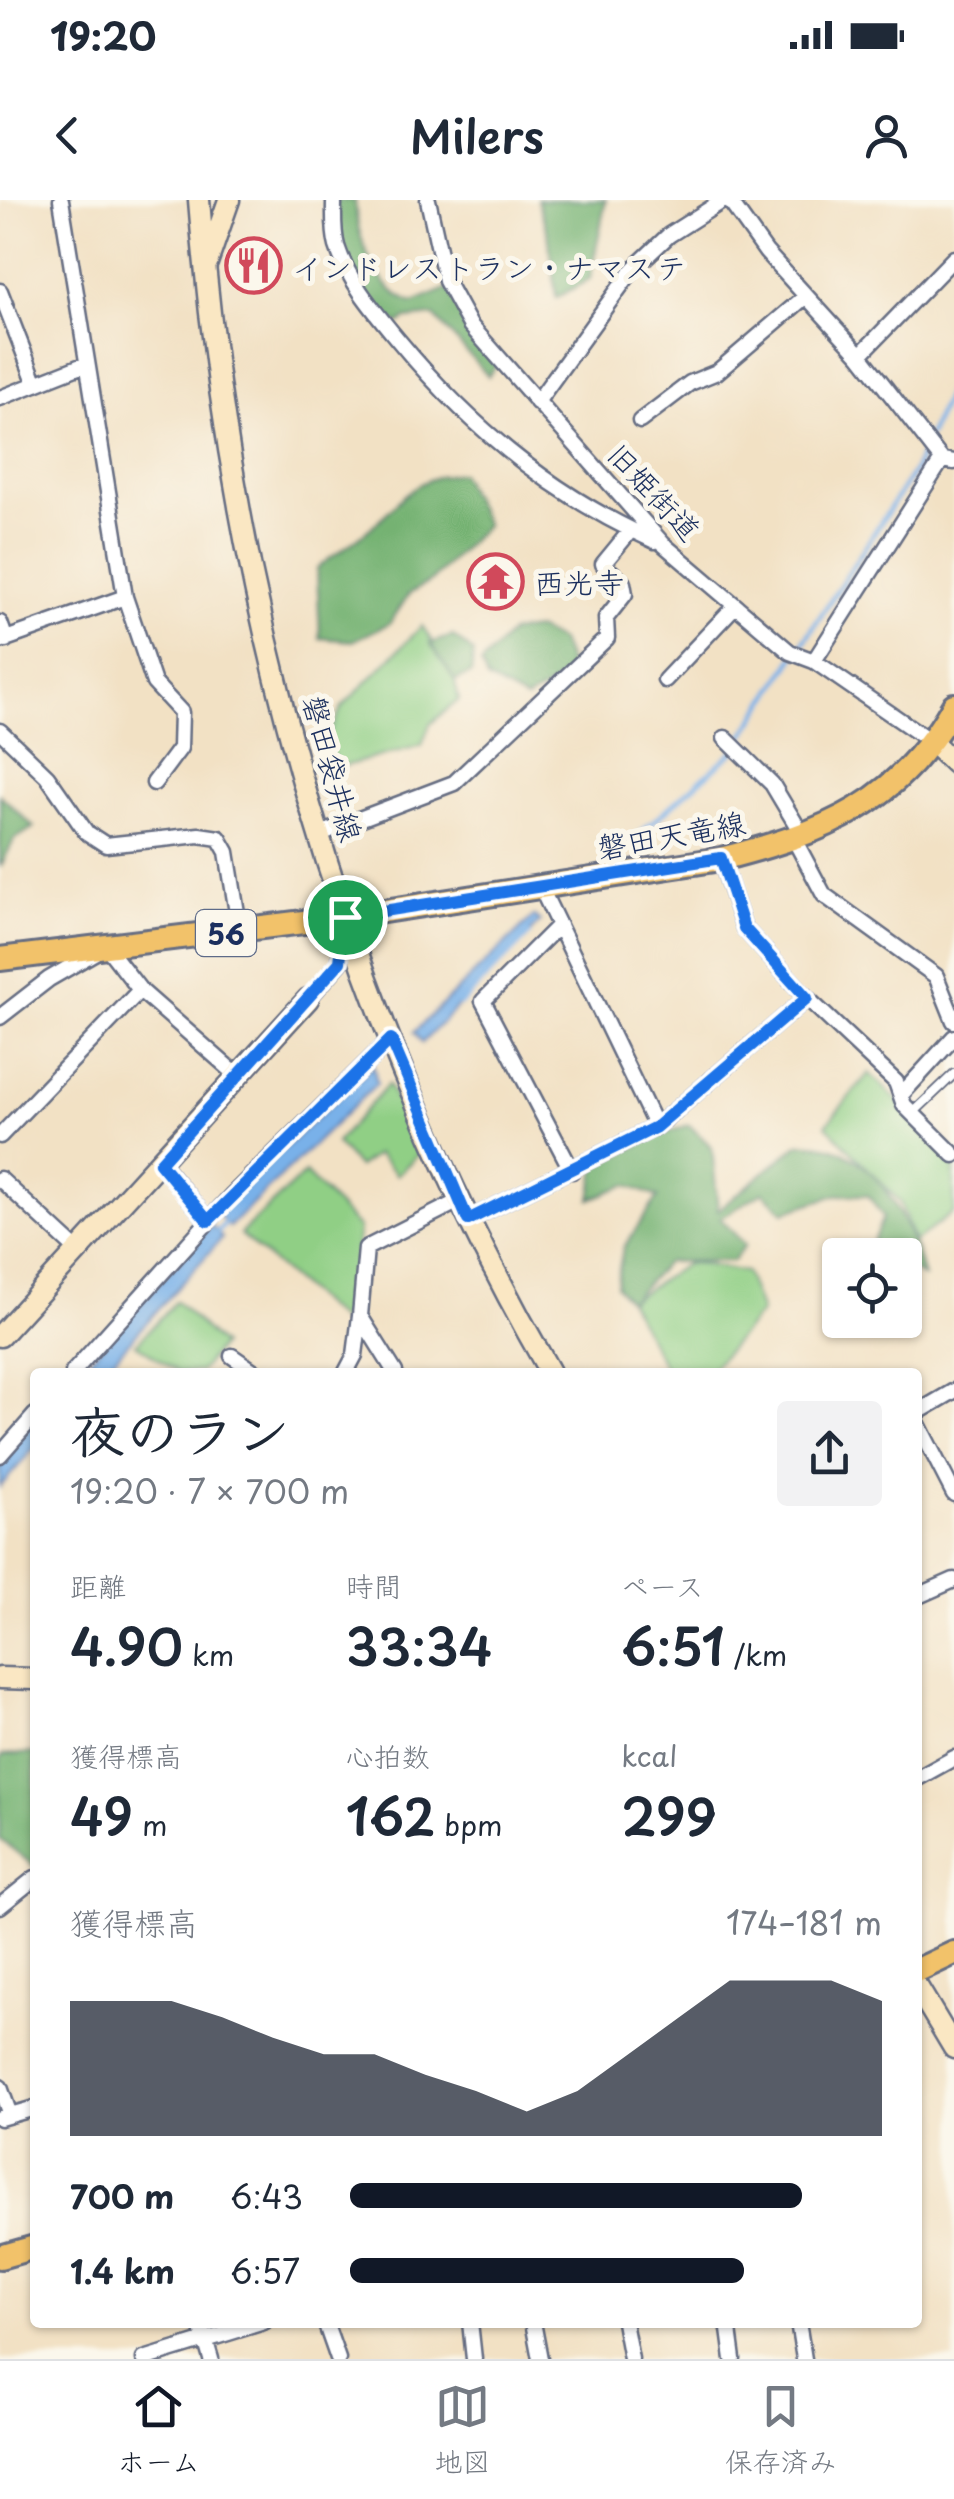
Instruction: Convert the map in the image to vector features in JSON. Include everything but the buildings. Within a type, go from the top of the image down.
[{"type":"main road","name":"磐田袋井線","points":[[199,200],[204,269],[234,479],[264,621],[320,834],[345,917],[391,1039],[463,1210],[548,1368]]},
{"type":"main road","points":[[204,269],[229,200]]},
{"type":"main road","name":"磐田天竜線","points":[[345,917],[721,858],[799,837],[866,805],[912,768],[933,744],[954,705]]},
{"type":"main road","points":[[933,744],[954,763]]},
{"type":"main road","name":"56","points":[[0,960],[345,917]]},
{"type":"main road","points":[[0,1336],[308,999]]},
{"type":"main road","points":[[0,1678],[30,1679]]},
{"type":"main road","points":[[922,1968],[954,1954]]},
{"type":"main road","points":[[922,1995],[954,2048]]},
{"type":"main road","points":[[0,2257],[30,2248]]},
{"type":"street","points":[[60,200],[124,597],[154,684],[181,712],[180,748],[154,783]]},
{"type":"street","points":[[334,200],[336,244],[352,276],[376,314],[431,380],[486,435],[538,476],[630,530],[662,544]]},
{"type":"street","name":"旧姫街道","points":[[428,200],[455,304],[662,544],[790,652],[814,662],[933,744]]},
{"type":"street","points":[[537,402],[633,269],[669,235],[727,200],[766,252],[860,355],[948,461],[814,662]]},
{"type":"street","points":[[860,355],[954,258]]},
{"type":"street","points":[[0,290],[36,384]]},
{"type":"street","points":[[640,421],[690,383],[716,372],[806,296]]},
{"type":"street","points":[[0,398],[86,364]]},
{"type":"street","points":[[320,834],[454,782],[595,650],[606,638],[606,618],[625,594],[623,583],[603,564],[630,530]]},
{"type":"street","points":[[0,623],[3,640],[124,597]]},
{"type":"street","points":[[664,680],[735,606]]},
{"type":"street","points":[[0,731],[47,776],[86,832],[106,845],[199,835],[218,838],[227,852],[240,931]]},
{"type":"street","points":[[725,738],[772,784],[824,895],[936,976],[954,1021]]},
{"type":"street","points":[[721,858],[744,928],[807,998],[896,1082],[913,1113],[954,1155]]},
{"type":"street","points":[[540,886],[656,1127]]},
{"type":"street","points":[[308,999],[340,962],[345,917]]},
{"type":"street","points":[[557,927],[483,1001],[572,1172]]},
{"type":"street","points":[[0,1016],[49,979],[106,946],[140,990],[238,1076]]},
{"type":"street","points":[[0,1136],[140,990]]},
{"type":"street","points":[[348,1368],[355,1354],[366,1248],[572,1172],[656,1127],[807,998]]},
{"type":"street","points":[[901,1094],[954,1037]]},
{"type":"street","points":[[77,1368],[208,1221],[391,1039]]},
{"type":"street","points":[[160,1163],[208,1221]]},
{"type":"street","points":[[0,1179],[78,1252]]},
{"type":"street","points":[[360,1316],[392,1368]]},
{"type":"street","points":[[232,1356],[249,1368]]},
{"type":"street","points":[[922,1410],[954,1391]]},
{"type":"street","points":[[0,1455],[30,1420]]},
{"type":"street","points":[[922,1432],[954,1494]]},
{"type":"street","points":[[922,1594],[954,1580]]},
{"type":"street","points":[[922,1776],[954,1758]]},
{"type":"street","points":[[0,1906],[30,1882]]},
{"type":"street","points":[[0,2087],[5,2117],[30,2110]]},
{"type":"street","points":[[202,2328],[212,2359]]},
{"type":"street","points":[[144,2359],[245,2328]]},
{"type":"street","points":[[327,2328],[338,2359]]},
{"type":"street","points":[[471,2328],[474,2359]]},
{"type":"street","points":[[534,2328],[540,2359]]},
{"type":"street","points":[[625,2328],[631,2359]]},
{"type":"street","points":[[729,2328],[733,2359]]},
{"type":"street","points":[[799,2328],[804,2359]]},
{"type":"lane","points":[[913,1113],[954,1074]]},
{"type":"green space","points":[[335,200],[355,200],[364,246],[388,287],[413,303],[449,288],[496,366],[488,376],[434,316],[398,324],[369,298],[344,255]]},
{"type":"green space","points":[[537,200],[606,200],[590,279],[556,298],[548,233]]},
{"type":"green space","points":[[460,473],[486,525],[431,581],[409,594],[390,623],[353,641],[320,638],[317,569],[418,485]]},
{"type":"green space","points":[[422,626],[452,670],[459,700],[430,724],[422,745],[337,768],[327,738],[342,707]]},
{"type":"green space","points":[[537,629],[560,641],[572,672],[526,700],[487,679],[481,664],[511,632]]},
{"type":"green space","points":[[453,636],[474,653],[471,674],[455,681],[430,643]]},
{"type":"green space","points":[[0,795],[34,827],[14,840],[0,868]]},
{"type":"green space","points":[[869,1073],[954,1155],[954,1212],[919,1238],[913,1238],[900,1202],[826,1125]]},
{"type":"green space","points":[[388,1084],[422,1151],[397,1175],[377,1154],[358,1167],[336,1143]]},
{"type":"green space","points":[[689,1125],[712,1147],[718,1210],[799,1144],[824,1146],[847,1154],[882,1186],[911,1238],[874,1238],[883,1217],[868,1195],[836,1195],[784,1212],[763,1192],[720,1218],[745,1245],[733,1261],[667,1262],[629,1301],[616,1286],[623,1248],[658,1197],[626,1185],[591,1199],[596,1168],[656,1136]]},
{"type":"green space","points":[[305,1173],[359,1228],[349,1328],[240,1234]]},
{"type":"green space","points":[[686,1264],[746,1272],[761,1312],[712,1368],[665,1368],[629,1301]]},
{"type":"green space","points":[[176,1301],[221,1345],[203,1368],[172,1368],[136,1344]]},
{"type":"green space","points":[[30,1753],[30,1863],[0,1839],[3,1755]]},
{"type":"water","points":[[534,916],[540,922],[422,1043],[414,1032]]},
{"type":"water","points":[[373,1065],[377,1083],[229,1227],[216,1212]]},
{"type":"water","points":[[211,1225],[222,1238],[106,1368],[82,1368]]},
{"type":"water","points":[[30,1425],[30,1453],[0,1487],[0,1458]]},
{"type":"waterway","points":[[929,435],[954,368]]},
{"type":"waterway","points":[[624,847],[733,752],[914,471],[925,445]]},
{"type":"waterway","points":[[460,1004],[529,934]]},
{"type":"waterway","points":[[213,1237],[229,1219]]},
{"type":"place","name":"インドレストラン・ナマステ","points":[[253,266]]},
{"type":"place","name":"西光寺","points":[[495,581]]},
{"type":"route","points":[[721,858],[744,928],[807,998],[656,1127],[572,1172],[468,1220],[432,1144],[391,1039],[208,1221],[160,1163],[340,962],[345,917],[721,858]]}]
